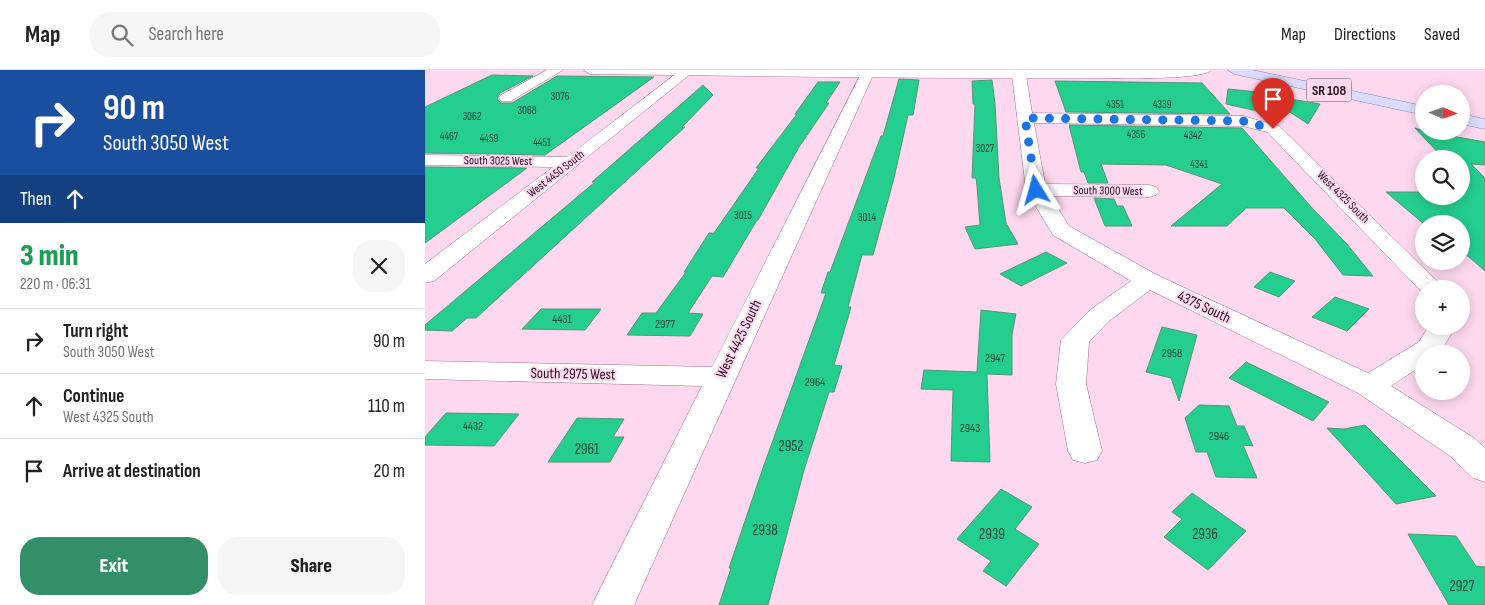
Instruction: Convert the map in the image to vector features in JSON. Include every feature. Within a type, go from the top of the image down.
[{"type":"main road","name":"SR 108","points":[[1234,70],[1415,109]]},
{"type":"main road","points":[[1470,121],[1485,124]]},
{"type":"street","points":[[506,98],[557,70]]},
{"type":"street","points":[[590,70],[1019,75],[1171,74],[1205,70]]},
{"type":"street","name":"West 4450 South","points":[[425,276],[688,71]]},
{"type":"street","name":"West 4425 South","points":[[613,605],[868,74]]},
{"type":"street","name":"4375 South","points":[[1019,75],[1036,190],[1061,230],[1148,280],[1369,386],[1462,447],[1485,469]]},
{"type":"street","name":"West 4325 South","points":[[1025,118],[1243,121],[1273,129],[1424,280]]},
{"type":"street","name":"South 3025 West","points":[[425,160],[571,162]]},
{"type":"street","name":"South 3000 West","points":[[1036,190],[1149,191]]},
{"type":"street","points":[[1085,451],[1071,384],[1075,340],[1099,316],[1148,280]]},
{"type":"street","points":[[1369,386],[1429,348],[1437,335]]},
{"type":"street","name":"South 2975 West","points":[[425,370],[721,377]]},
{"type":"building","points":[[492,75],[533,76],[500,93],[497,99],[501,103],[512,103],[557,76],[654,77],[545,155],[425,153],[425,107]]},
{"type":"building","points":[[899,79],[919,80],[913,115],[908,115],[894,178],[873,255],[862,255],[848,307],[851,307],[834,365],[842,366],[834,392],[829,392],[804,470],[768,605],[719,605],[731,568],[729,568],[763,468],[826,293],[821,293],[828,272],[830,272],[881,136],[883,136]]},
{"type":"building","points":[[992,80],[999,178],[1006,223],[1018,244],[975,249],[965,227],[980,225],[976,178],[972,178],[975,104],[973,104],[972,81]]},
{"type":"building","points":[[1055,81],[1202,83],[1230,114],[1066,112]]},
{"type":"building","points":[[818,82],[840,82],[826,103],[829,103],[799,147],[723,277],[712,276],[688,313],[703,314],[690,336],[627,335],[642,313],[656,313],[686,272],[684,272],[709,233],[714,233],[759,168],[756,168],[797,114],[795,114]]},
{"type":"building","points":[[703,85],[713,95],[682,127],[685,127],[476,318],[467,318],[452,331],[425,330],[425,325],[595,182],[592,182]]},
{"type":"building","points":[[1228,89],[1268,93],[1266,95],[1320,104],[1308,124],[1290,112],[1284,117],[1226,104]]},
{"type":"building","points":[[1069,125],[1242,128],[1313,209],[1346,243],[1373,276],[1343,275],[1315,239],[1284,208],[1246,208],[1227,226],[1171,226],[1222,184],[1166,165],[1101,164],[1108,183],[1088,183],[1084,172],[1081,172]]},
{"type":"building","points":[[1470,139],[1485,142],[1485,165],[1471,164],[1485,178],[1485,271],[1470,258],[1470,215],[1415,216],[1386,192],[1415,192],[1415,205],[1470,205],[1470,150],[1436,150],[1426,140]]},
{"type":"building","points":[[425,167],[527,168],[425,243]]},
{"type":"building","points":[[1094,198],[1114,199],[1117,206],[1123,206],[1132,226],[1105,226]]},
{"type":"building","points":[[1046,252],[1067,263],[1021,286],[1000,274]]},
{"type":"building","points":[[1270,272],[1295,281],[1279,297],[1254,287]]},
{"type":"building","points":[[1335,297],[1369,309],[1347,331],[1312,317]]},
{"type":"building","points":[[541,309],[601,309],[585,330],[522,329]]},
{"type":"building","points":[[981,310],[1016,314],[1012,334],[1012,375],[987,374],[990,462],[951,461],[953,390],[921,389],[924,370],[977,372]]},
{"type":"building","points":[[1162,327],[1197,335],[1179,401],[1171,378],[1146,372]]},
{"type":"building","points":[[1246,362],[1329,402],[1313,421],[1229,378]]},
{"type":"building","points":[[1199,405],[1229,406],[1237,426],[1244,426],[1253,446],[1243,445],[1257,478],[1216,477],[1207,452],[1196,452],[1185,418]]},
{"type":"building","points":[[446,413],[519,414],[494,446],[425,445],[425,437]]},
{"type":"building","points":[[577,418],[624,419],[613,437],[624,437],[610,462],[548,462]]},
{"type":"building","points":[[1365,425],[1436,496],[1396,504],[1327,428],[1344,429]]},
{"type":"building","points":[[1001,489],[1032,507],[1015,529],[1039,544],[1006,586],[983,571],[991,561],[957,539]]},
{"type":"building","points":[[1192,493],[1246,531],[1208,570],[1164,537],[1182,519],[1172,512]]},
{"type":"building","points":[[1408,534],[1456,536],[1476,566],[1485,567],[1485,605],[1449,605]]},
{"type":"route","points":[[1036,190],[1025,118],[1243,121],[1273,129]]}]
